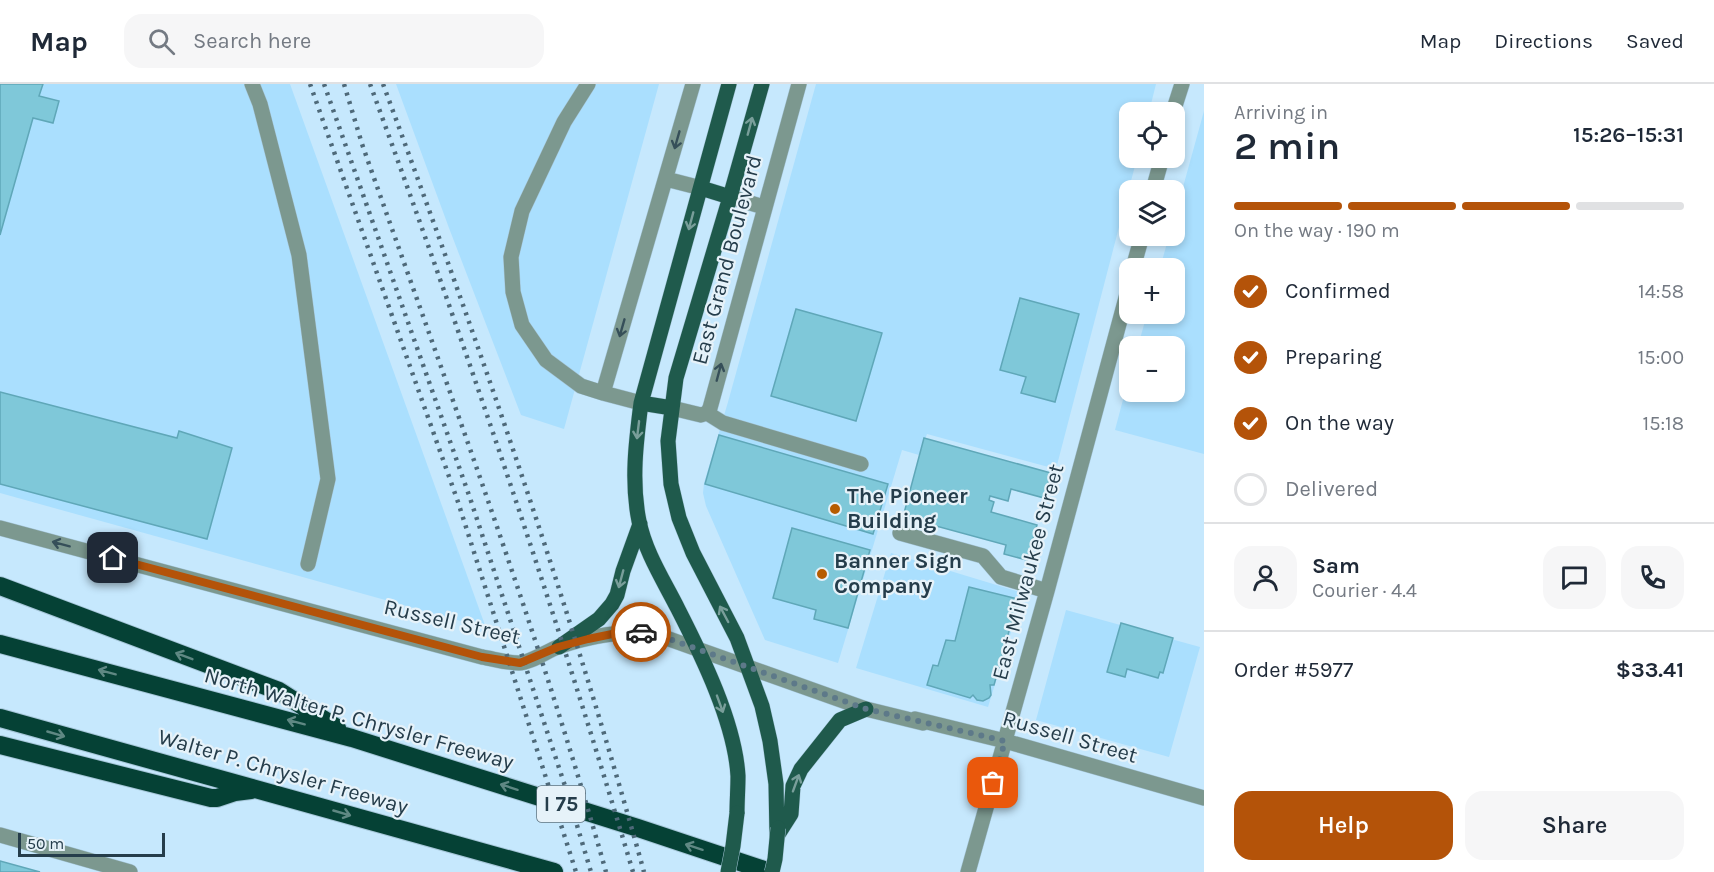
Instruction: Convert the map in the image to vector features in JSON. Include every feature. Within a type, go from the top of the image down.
[{"type":"highway","points":[[0,586],[279,691],[352,738]]},
{"type":"highway","name":"North Walter P. Chrysler Freeway","points":[[0,644],[352,738],[771,872]]},
{"type":"highway","name":"Walter P. Chrysler Freeway","points":[[0,718],[554,872]]},
{"type":"highway","points":[[0,746],[211,798],[255,789]]},
{"type":"main road","name":"East Grand Boulevard","points":[[728,872],[737,813],[738,775],[731,736],[698,650],[649,550],[640,524],[634,474],[642,403],[729,84]]},
{"type":"main road","name":"East Grand Boulevard","points":[[762,84],[676,378],[668,441],[671,484],[679,518],[693,553],[737,638],[762,706],[776,784],[777,832],[775,859],[771,872]]},
{"type":"main road","points":[[700,188],[730,197]]},
{"type":"main road","points":[[642,403],[672,408]]},
{"type":"main road","points":[[558,647],[599,619],[612,604],[640,524]]},
{"type":"main road","points":[[777,832],[791,814],[793,786],[801,769],[840,720],[862,704]]},
{"type":"street","points":[[252,84],[260,104],[299,255],[328,479],[308,564]]},
{"type":"street","points":[[588,84],[564,122],[522,211],[511,257],[513,292],[522,325],[546,360],[581,386],[642,403]]},
{"type":"street","points":[[603,393],[693,84]]},
{"type":"street","name":"East Grand Boulevard","points":[[707,413],[799,84]]},
{"type":"street","points":[[1176,102],[1182,84]]},
{"type":"street","points":[[666,179],[700,188]]},
{"type":"street","points":[[730,197],[764,207]]},
{"type":"street","name":"East Milwaukee Street","points":[[968,872],[1119,324]]},
{"type":"street","points":[[672,408],[701,415],[707,413],[723,423],[861,464]]},
{"type":"street","name":"Russell Street","points":[[0,528],[482,657],[520,663],[558,647],[588,639],[617,633],[655,634],[748,667],[923,723],[1005,741],[1204,798]]},
{"type":"street","points":[[900,533],[983,556],[1001,577],[1047,591]]},
{"type":"street","points":[[0,835],[74,864],[130,872]]},
{"type":"shaded area","points":[[0,84],[290,84],[486,628],[0,493]]},
{"type":"shaded area","points":[[396,84],[659,84],[564,429],[521,415]]},
{"type":"shaded area","points":[[816,84],[1156,84],[1152,102],[1119,102],[1119,168],[1134,168],[1131,180],[1119,180],[1119,227],[1056,469],[927,434],[919,455],[902,450],[838,663],[765,640],[706,506],[703,493],[704,483]]},
{"type":"shaded area","points":[[1204,111],[1204,454],[1115,430],[1122,402],[1185,402],[1185,336],[1141,336],[1144,324],[1185,324],[1185,258],[1163,258],[1166,246],[1185,246],[1185,180]]},
{"type":"shaded area","points":[[891,553],[1023,593],[988,707],[856,668]]},
{"type":"shaded area","points":[[1066,610],[1200,647],[1169,757],[1036,720]]},
{"type":"building","points":[[0,84],[43,84],[39,96],[59,101],[53,123],[33,118],[0,235]]},
{"type":"building","points":[[1020,298],[1079,314],[1055,402],[1021,393],[1026,377],[1000,370]]},
{"type":"building","points":[[796,309],[882,333],[856,421],[771,396]]},
{"type":"building","points":[[0,392],[177,438],[179,431],[232,448],[207,539],[0,484]]},
{"type":"building","name":"The Pioneer Building","points":[[719,435],[888,484],[873,534],[705,484]]},
{"type":"building","points":[[924,438],[1051,473],[1044,498],[1011,489],[1008,501],[990,496],[989,500],[994,502],[991,512],[1037,525],[1027,560],[1004,554],[1006,545],[903,517]]},
{"type":"building","name":"Banner Sign Company","points":[[792,528],[870,550],[848,628],[814,619],[816,610],[773,598]]},
{"type":"building","points":[[969,587],[1018,599],[994,685],[990,685],[991,695],[983,701],[977,700],[973,695],[970,698],[927,685],[933,665],[938,666],[946,640],[955,641]]},
{"type":"building","points":[[1121,623],[1173,638],[1163,673],[1160,672],[1158,678],[1127,669],[1125,677],[1107,672]]},
{"type":"building","points":[[0,861],[40,872],[0,872]]},
{"type":"railway","points":[[310,84],[458,502],[576,872]]},
{"type":"railway","points":[[324,84],[470,498],[591,872]]},
{"type":"railway","points":[[344,84],[362,144],[521,597],[606,872]]},
{"type":"railway","points":[[370,84],[508,476],[633,872]]},
{"type":"railway","points":[[383,84],[522,475],[586,673],[644,872]]},
{"type":"way so far","points":[[641,632],[655,634],[866,709],[1005,741],[993,783]]},
{"type":"place","name":"The Pioneer Building","points":[[835,509]]},
{"type":"place","name":"Banner Sign Company","points":[[822,574]]},
{"type":"route","points":[[113,558],[482,657],[520,663],[558,647],[588,639],[617,633],[641,632]]}]
